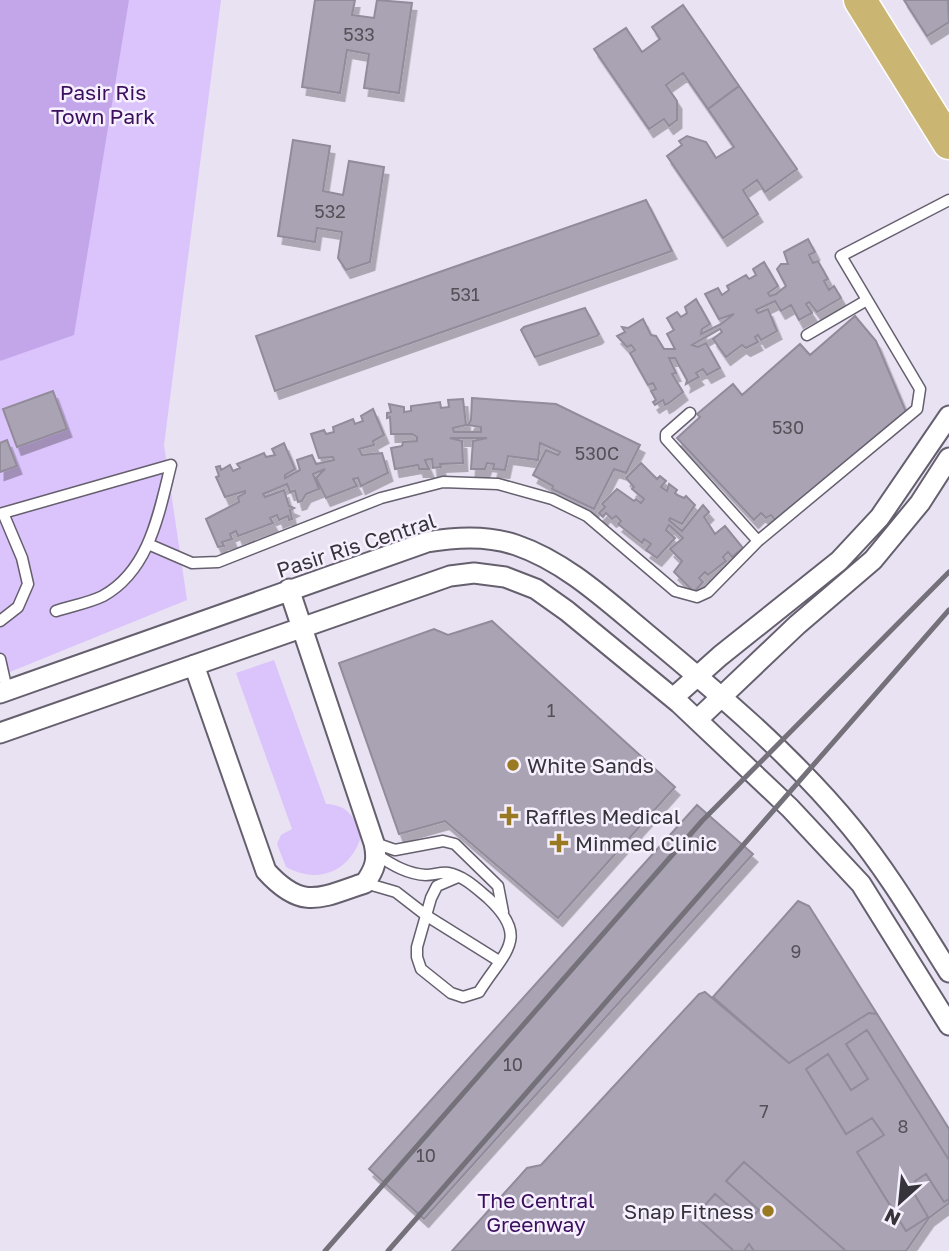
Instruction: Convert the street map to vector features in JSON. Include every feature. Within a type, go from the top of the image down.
[{"type":"main road","points":[[860,0],[949,143]]},
{"type":"main road","points":[[880,0],[949,106]]},
{"type":"street","points":[[673,698],[839,561],[880,517],[949,416]]},
{"type":"street","points":[[697,720],[797,625],[873,560],[920,503],[949,458]]},
{"type":"street","name":"Pasir Ris Central","points":[[4,692],[427,542],[482,538],[514,544],[548,559],[602,596],[721,698],[851,827],[901,895],[949,972]]},
{"type":"street","points":[[0,733],[450,576],[474,573],[505,578],[536,589],[567,611],[673,698],[790,808],[861,884],[949,1025]]},
{"type":"street","points":[[194,665],[266,871],[284,891],[303,899],[365,883],[374,870],[376,849],[289,589]]},
{"type":"lane","points":[[148,544],[192,563],[218,562],[381,498],[443,482],[498,484],[552,499],[587,516],[684,595],[697,597],[708,592],[758,541],[917,409],[920,389],[841,256],[949,201]]},
{"type":"lane","points":[[807,335],[867,300]]},
{"type":"lane","points":[[690,413],[666,434],[666,439],[758,541]]},
{"type":"lane","points":[[0,621],[18,607],[28,584],[22,558],[2,514],[171,465],[148,544],[123,582],[101,597],[56,611]]},
{"type":"lane","points":[[0,659],[4,692]]},
{"type":"lane","points":[[376,849],[395,850],[443,841],[455,844],[498,886],[503,912],[513,932],[511,944],[480,992],[463,997],[451,993],[422,969],[417,957],[417,947],[437,886],[458,877]]},
{"type":"lane","points":[[376,849],[410,873],[446,872],[458,877],[472,884],[503,912]]},
{"type":"lane","points":[[365,883],[396,892],[427,916],[499,961]]},
{"type":"green space","name":"Pasir Ris Town Park","points":[[0,0],[221,0],[164,445],[187,600],[0,676]]},
{"type":"green space","points":[[274,660],[326,804],[340,807],[350,813],[361,837],[349,859],[332,872],[310,875],[286,867],[277,844],[281,835],[292,829],[236,673]]},
{"type":"shaded area","points":[[0,0],[129,0],[74,335],[0,361]]},
{"type":"building","points":[[315,0],[355,0],[352,15],[374,18],[377,0],[412,3],[399,93],[364,88],[369,54],[347,50],[340,93],[302,87]]},
{"type":"building","points":[[904,0],[948,0],[949,22],[927,36]]},
{"type":"building","points":[[683,5],[739,86],[708,109],[683,73],[666,85],[677,101],[677,120],[669,126],[664,119],[649,129],[594,49],[626,28],[642,52],[660,39],[652,27]]},
{"type":"building","points":[[739,86],[797,169],[765,192],[757,180],[743,190],[758,214],[723,238],[667,156],[682,145],[679,141],[687,136],[706,142],[716,158],[734,147],[708,109]]},
{"type":"building","points":[[293,140],[330,146],[323,191],[343,195],[349,161],[384,167],[370,262],[346,270],[338,258],[342,232],[317,228],[315,242],[278,236]]},
{"type":"building","points":[[646,200],[672,251],[275,391],[256,336]]},
{"type":"building","points":[[808,239],[815,252],[809,255],[813,263],[818,261],[828,279],[824,281],[829,290],[834,286],[841,298],[817,312],[809,302],[806,304],[812,313],[799,320],[791,305],[781,311],[775,301],[756,310],[758,313],[768,309],[777,331],[761,340],[758,335],[755,337],[758,342],[746,348],[742,345],[726,357],[713,339],[722,332],[720,329],[692,345],[698,347],[706,343],[720,368],[707,375],[703,369],[696,373],[699,377],[686,384],[687,380],[675,358],[669,358],[676,373],[672,374],[683,392],[665,405],[663,400],[655,405],[653,402],[656,400],[651,391],[656,389],[653,383],[648,385],[630,353],[635,350],[631,345],[627,347],[617,336],[625,332],[622,327],[628,328],[643,319],[651,335],[656,336],[664,349],[675,349],[667,334],[674,330],[667,318],[677,312],[681,317],[687,313],[685,307],[696,299],[710,324],[702,329],[701,334],[721,324],[734,314],[719,319],[705,294],[718,288],[722,295],[729,290],[727,286],[746,275],[749,279],[756,275],[753,269],[764,262],[778,286],[768,293],[770,296],[776,294],[786,286],[777,269],[781,264],[788,264],[784,252]]},
{"type":"building","points":[[585,308],[599,334],[597,336],[535,357],[521,330],[524,327]]},
{"type":"building","points":[[855,316],[876,341],[906,412],[775,520],[771,515],[766,518],[761,513],[754,520],[677,438],[700,417],[697,414],[733,384],[742,395],[800,344],[810,355]]},
{"type":"building","points":[[53,391],[67,429],[17,447],[3,409]]},
{"type":"building","points":[[472,398],[556,404],[640,445],[626,473],[614,469],[594,509],[552,489],[553,486],[533,475],[546,450],[558,455],[560,452],[540,443],[538,460],[508,456],[505,470],[493,469],[494,464],[487,463],[485,469],[471,469],[473,441],[487,438],[450,438],[462,441],[463,463],[440,464],[441,467],[433,468],[432,459],[425,460],[429,469],[419,469],[418,465],[395,469],[391,448],[402,446],[403,442],[417,441],[417,437],[412,434],[391,434],[390,417],[387,418],[387,413],[391,412],[389,404],[404,407],[404,412],[411,411],[411,406],[440,402],[441,408],[449,407],[448,400],[463,399],[466,425],[453,428],[454,432],[481,432],[481,427],[468,425],[471,420]]},
{"type":"building","points":[[373,409],[384,435],[373,441],[374,445],[359,449],[362,455],[382,453],[388,473],[361,486],[358,478],[353,479],[357,486],[326,498],[316,478],[325,469],[313,474],[319,489],[306,494],[302,501],[298,502],[295,491],[290,492],[287,484],[263,494],[265,497],[284,490],[289,506],[294,508],[290,510],[292,519],[289,520],[288,516],[279,520],[277,515],[270,518],[273,523],[238,536],[236,531],[230,534],[232,539],[222,542],[224,546],[218,547],[206,519],[239,502],[238,497],[245,491],[225,497],[216,477],[219,476],[216,467],[220,466],[221,470],[230,465],[233,471],[240,468],[237,464],[264,453],[266,457],[275,455],[272,449],[284,443],[295,469],[285,475],[285,478],[300,470],[297,460],[312,455],[316,464],[334,460],[333,457],[319,458],[311,434],[324,430],[326,434],[334,432],[333,427],[353,419],[355,424],[363,421],[361,416]]},
{"type":"building","points":[[7,440],[17,466],[0,472],[0,443]]},
{"type":"building","points":[[641,463],[657,479],[660,476],[666,481],[661,487],[667,491],[669,484],[677,490],[677,495],[684,498],[686,496],[695,505],[682,524],[670,518],[669,520],[682,531],[703,505],[709,512],[704,517],[715,534],[725,526],[743,548],[732,557],[728,552],[723,557],[726,561],[708,575],[705,572],[699,578],[703,582],[694,592],[674,572],[682,561],[670,549],[683,538],[669,525],[666,530],[675,538],[657,558],[646,550],[651,544],[644,539],[642,543],[618,524],[621,521],[616,516],[612,519],[606,513],[603,517],[599,513],[605,507],[602,504],[617,489],[641,503],[644,499],[632,489],[634,487],[626,478]]},
{"type":"building","name":"White Sands","points":[[492,621],[675,787],[558,918],[445,821],[399,834],[339,663],[434,629],[448,635]]},
{"type":"building","points":[[697,805],[753,854],[424,1219],[369,1169]]},
{"type":"building","points":[[798,901],[809,906],[877,1014],[869,1013],[789,1063],[713,997]]},
{"type":"building","points":[[705,992],[789,1063],[869,1013],[877,1014],[949,1129],[949,1203],[929,1218],[906,1251],[452,1251],[527,1168],[541,1165],[699,994]]},
{"type":"building","points":[[867,1030],[949,1160],[949,1199],[944,1202],[926,1174],[915,1181],[918,1186],[912,1190],[928,1217],[906,1231],[857,1152],[884,1135],[872,1118],[846,1134],[806,1069],[828,1054],[851,1090],[868,1079],[846,1044]]},
{"type":"building","points":[[744,1162],[846,1251],[754,1251],[749,1244],[744,1251],[734,1251],[695,1216],[715,1194],[748,1222],[759,1210],[726,1181]]},
{"type":"railway","points":[[325,1251],[702,821],[949,572]]},
{"type":"railway","points":[[388,1251],[949,610]]},
{"type":"place","name":"White Sands","points":[[513,765]]},
{"type":"place","name":"Raffles Medical","points":[[509,816]]},
{"type":"place","name":"Minmed Clinic","points":[[559,843]]},
{"type":"place","name":"Snap Fitness","points":[[768,1211]]},
{"type":"park label","name":"The Central Greenway","points":[[536,1212]]}]
